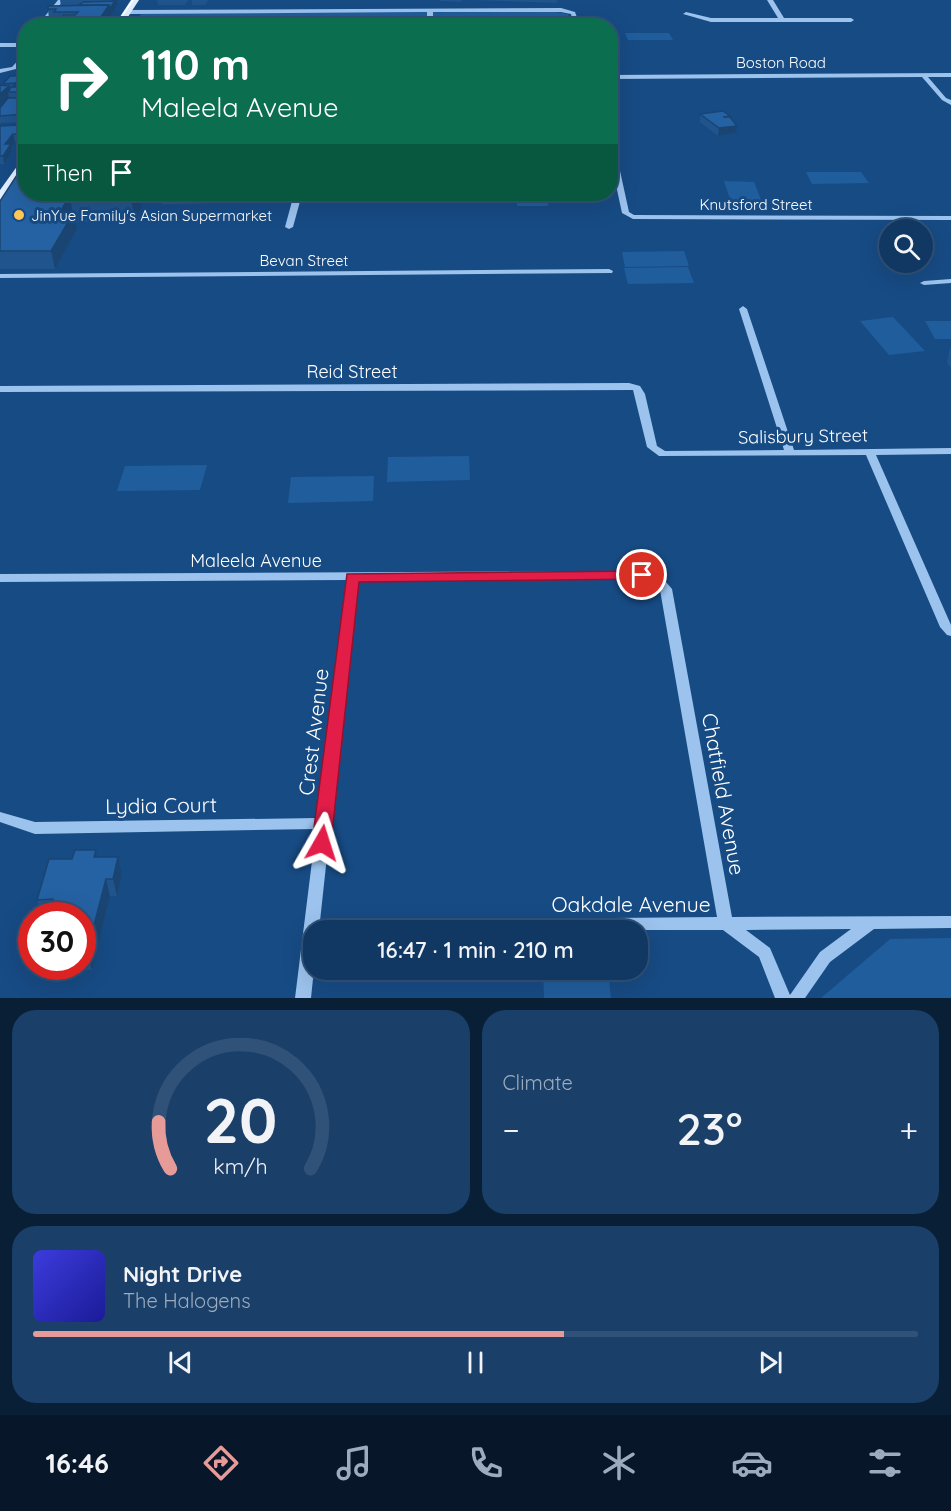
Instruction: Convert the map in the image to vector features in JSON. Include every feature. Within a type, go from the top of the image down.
[{"type":"main road","points":[[123,18],[135,0]]},
{"type":"main road","points":[[0,197],[18,171]]},
{"type":"street","points":[[46,18],[61,0]]},
{"type":"street","points":[[770,0],[782,20]]},
{"type":"street","points":[[127,12],[208,9],[430,11],[561,10],[570,8]]},
{"type":"street","points":[[561,10],[573,13],[575,18]]},
{"type":"street","points":[[430,11],[430,18]]},
{"type":"street","points":[[686,14],[711,20],[851,20]]},
{"type":"street","points":[[0,45],[18,44]]},
{"type":"street","points":[[0,71],[14,68],[18,63]]},
{"type":"street","points":[[924,75],[944,99],[951,103]]},
{"type":"street","name":"Boston Road","points":[[618,77],[951,75]]},
{"type":"street","points":[[0,129],[18,129]]},
{"type":"street","name":"Knutsford Street","points":[[618,178],[626,213],[633,217],[950,219]]},
{"type":"street","points":[[289,227],[296,201]]},
{"type":"street","name":"Bevan Street","points":[[0,276],[609,271]]},
{"type":"street","points":[[924,283],[951,281]]},
{"type":"street","points":[[742,309],[790,453]]},
{"type":"street","name":"Reid Street","points":[[0,389],[629,386],[637,388],[640,394],[652,447],[656,451]]},
{"type":"street","name":"Salisbury Street","points":[[656,451],[663,454],[951,451]]},
{"type":"street","points":[[870,452],[946,627],[951,632]]},
{"type":"street","name":"Maleela Avenue","points":[[0,578],[642,575],[656,578]]},
{"type":"street","name":"Crest Avenue","points":[[313,920],[352,577]]},
{"type":"street","name":"Chatfield Avenue","points":[[656,578],[666,589],[726,924]]},
{"type":"street","name":"Lydia Court","points":[[0,818],[35,828],[324,822]]},
{"type":"street","name":"Oakdale Avenue","points":[[648,925],[951,922]]},
{"type":"street","points":[[796,998],[825,957],[871,923]]},
{"type":"street","points":[[726,924],[765,953],[783,998]]},
{"type":"street","name":"Crest Avenue","points":[[303,998],[305,980]]},
{"type":"shaded area","points":[[555,12],[568,14],[569,18],[139,18],[142,13]]},
{"type":"shaded area","points":[[625,33],[669,33],[673,40],[628,40]]},
{"type":"shaded area","points":[[806,172],[861,172],[869,183],[812,184]]},
{"type":"shaded area","points":[[724,181],[754,182],[763,205],[732,205]]},
{"type":"shaded area","points":[[163,201],[222,201],[221,203],[162,204]]},
{"type":"shaded area","points":[[517,201],[548,201],[548,206],[517,206]]},
{"type":"shaded area","points":[[684,251],[689,266],[625,267],[622,252]]},
{"type":"shaded area","points":[[688,267],[694,283],[628,284],[624,268]]},
{"type":"shaded area","points":[[893,317],[925,351],[889,355],[860,321]]},
{"type":"shaded area","points":[[925,321],[951,321],[951,339],[935,339]]},
{"type":"shaded area","points":[[469,456],[470,480],[387,482],[388,457]]},
{"type":"shaded area","points":[[207,465],[200,490],[117,491],[125,466]]},
{"type":"shaded area","points":[[374,476],[373,501],[288,503],[291,477]]},
{"type":"shaded area","points":[[951,938],[951,998],[821,998],[890,939]]},
{"type":"shaded area","points":[[543,980],[609,980],[611,998],[544,998]]},
{"type":"building","points":[[115,1],[110,8],[109,5],[79,5],[83,2]]},
{"type":"building","points":[[109,5],[100,18],[61,18],[64,15],[75,15],[78,12],[54,12],[56,9],[48,9],[48,6]]},
{"type":"building","points":[[10,76],[18,76],[18,81],[15,83],[3,84]]},
{"type":"building","points":[[0,85],[9,86],[0,94]]},
{"type":"building","points":[[11,87],[18,87],[18,92],[8,92]]},
{"type":"building","points":[[8,98],[18,98],[18,115],[0,116],[0,108]]},
{"type":"building","points":[[723,111],[730,116],[723,117],[730,117],[737,126],[719,128],[700,114]]},
{"type":"building","points":[[0,126],[18,126],[18,134],[13,134],[5,144],[11,144],[3,156],[0,156]]},
{"type":"building","points":[[18,175],[18,201],[67,201],[60,212],[74,212],[51,251],[0,251],[0,201]]},
{"type":"building","points":[[75,850],[96,850],[94,857],[118,857],[113,879],[106,879],[96,917],[96,902],[37,900],[49,859],[72,859]]},
{"type":"tram line","points":[[121,18],[133,0]]},
{"type":"tram line","points":[[0,202],[18,176]]},
{"type":"place","name":"JinYue Family's Asian Supermarket","points":[[19,215]]},
{"type":"route","points":[[322,843],[352,577],[642,575]]}]
